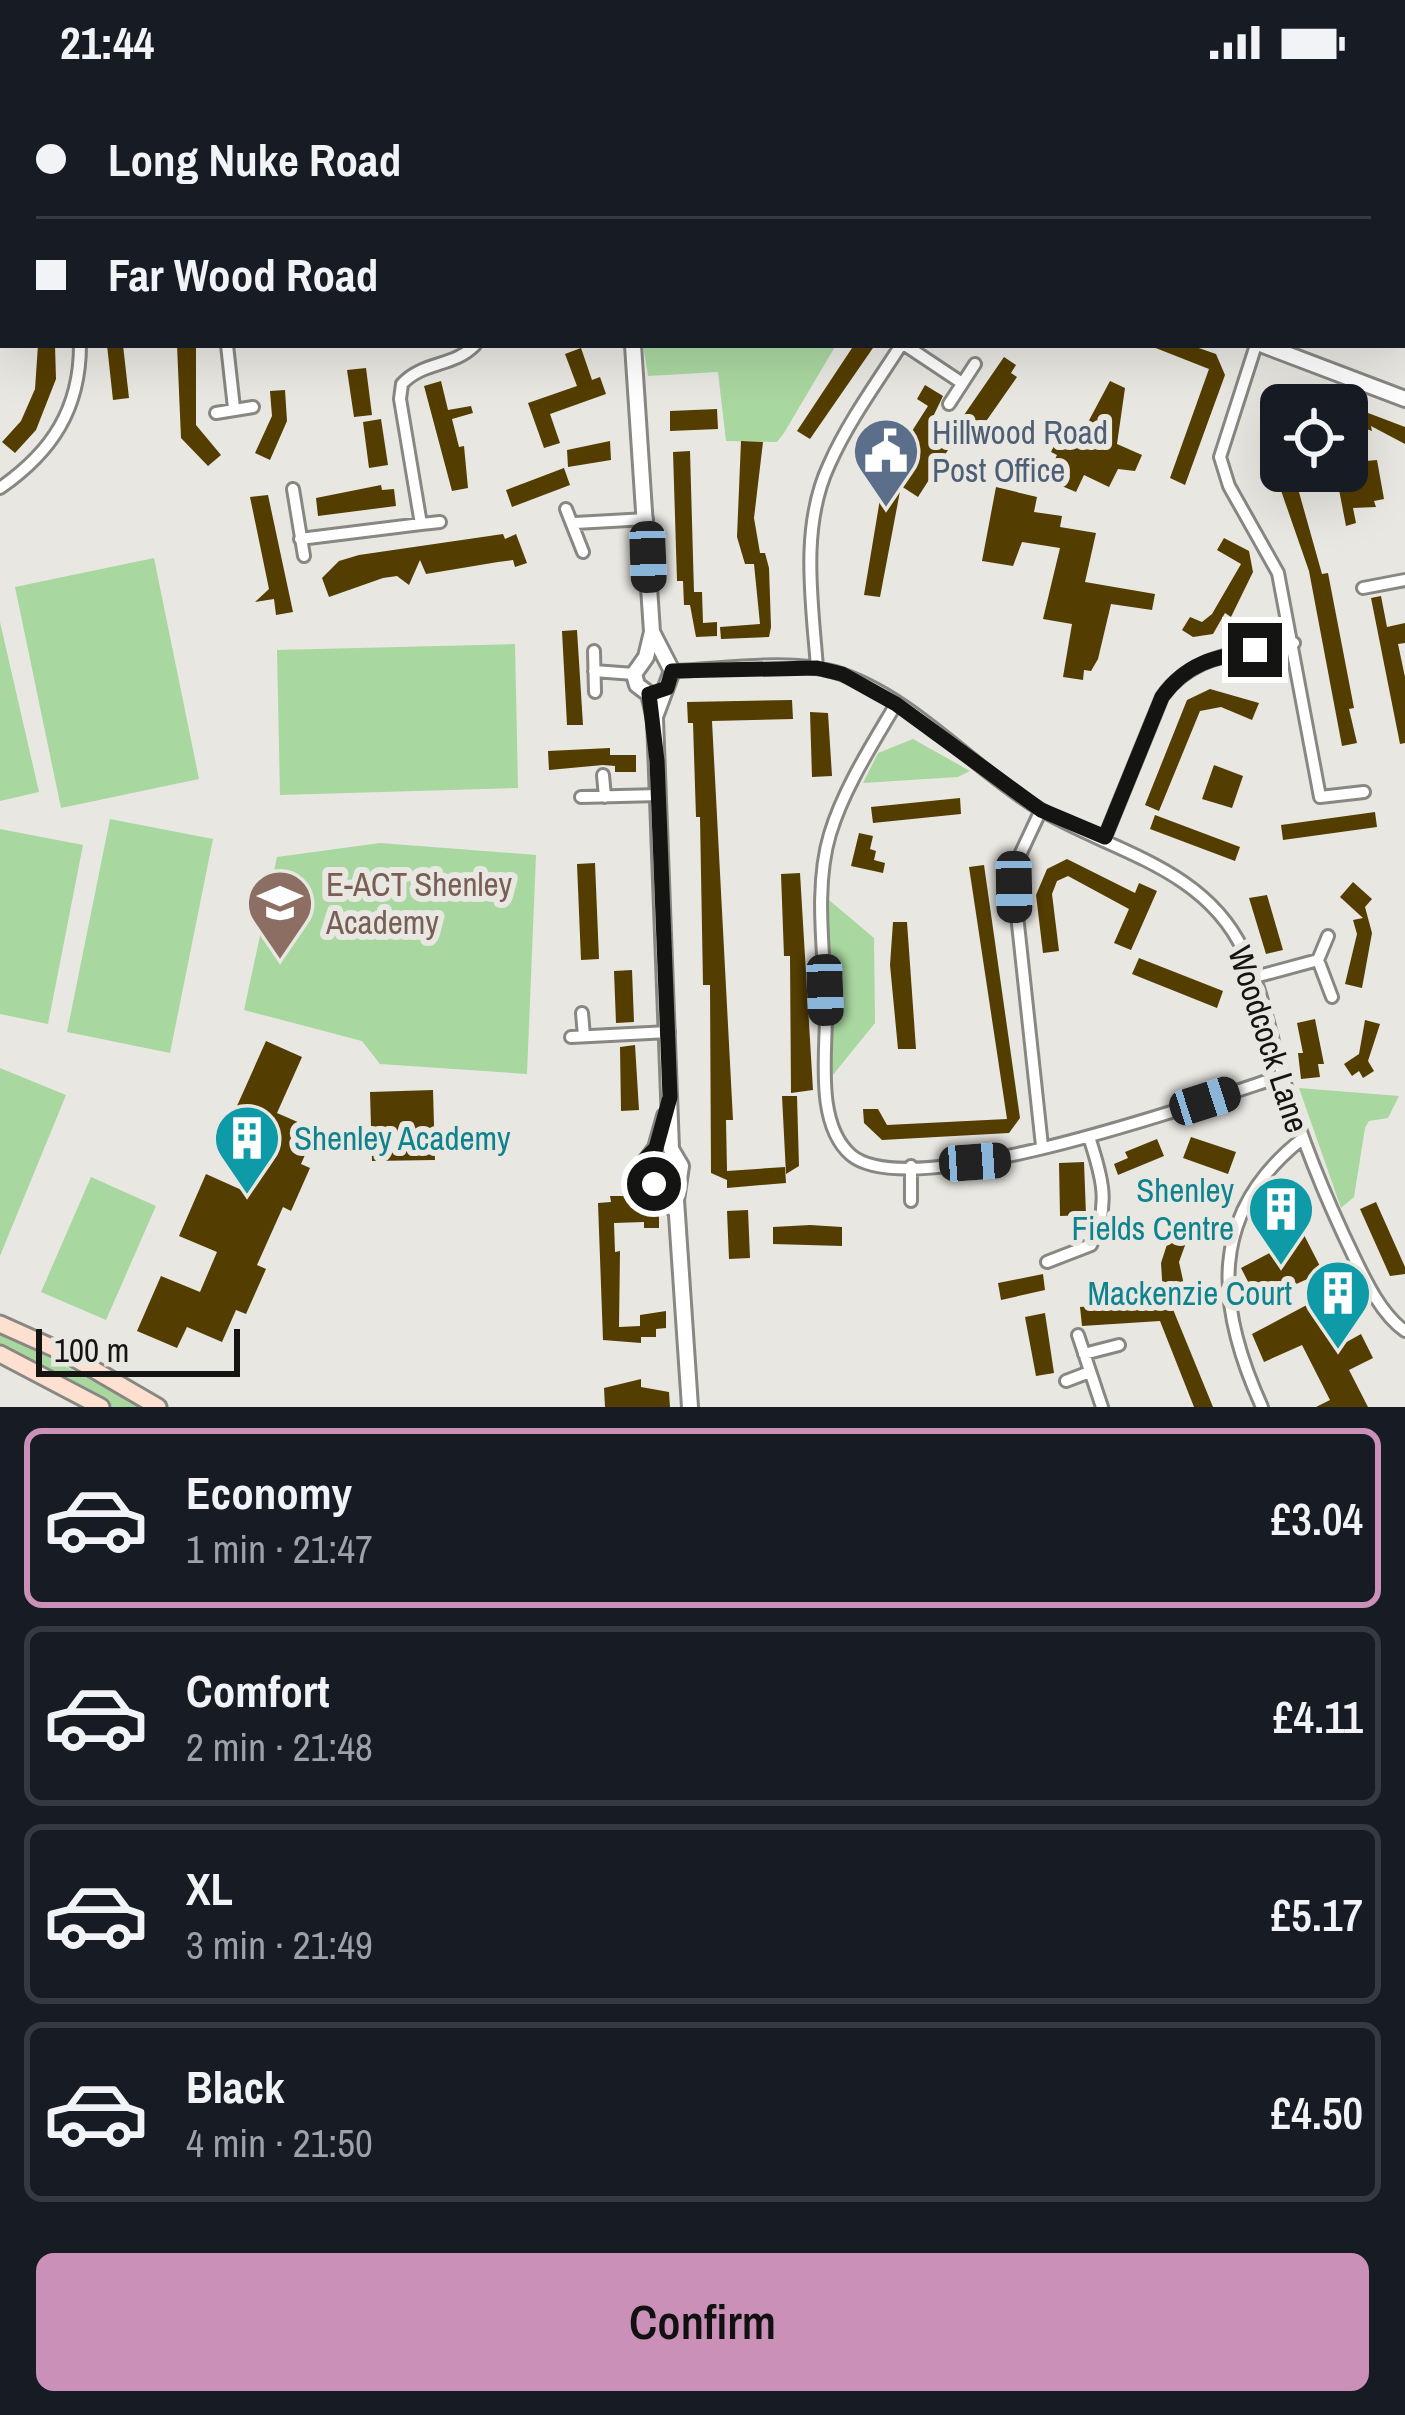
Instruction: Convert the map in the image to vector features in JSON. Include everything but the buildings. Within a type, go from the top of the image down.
[{"type":"main road","points":[[0,1324],[86,1363],[158,1407]]},
{"type":"main road","points":[[0,1354],[100,1407]]},
{"type":"street","points":[[0,488],[50,447],[80,378],[80,348]]},
{"type":"street","points":[[227,348],[234,408]]},
{"type":"street","points":[[422,524],[400,399],[411,374],[462,358],[472,348]]},
{"type":"street","points":[[633,348],[654,657],[672,671],[656,693],[655,719],[670,1097],[663,1148],[642,1167],[678,1215]]},
{"type":"street","points":[[817,668],[811,553],[819,495],[848,426],[901,348]]},
{"type":"street","points":[[908,348],[962,383]]},
{"type":"street","points":[[1258,348],[1220,457],[1229,486],[1278,573],[1320,797],[1364,792]]},
{"type":"street","points":[[1283,349],[1405,399]]},
{"type":"street","points":[[950,404],[975,364]]},
{"type":"street","points":[[216,413],[253,407]]},
{"type":"street","points":[[293,489],[304,556]]},
{"type":"street","points":[[566,509],[583,552]]},
{"type":"street","points":[[575,523],[646,519]]},
{"type":"street","points":[[300,539],[440,522]]},
{"type":"street","points":[[1363,588],[1405,580]]},
{"type":"street","points":[[1105,837],[1162,697],[1175,678],[1216,657],[1294,643]]},
{"type":"street","points":[[594,651],[595,692]]},
{"type":"street","points":[[594,671],[634,674],[654,657]]},
{"type":"street","name":"Woodcock Lane","points":[[672,671],[817,668],[866,685],[1041,810],[1147,856],[1209,905],[1234,932],[1256,977],[1302,1139],[1363,1275],[1405,1331]]},
{"type":"street","points":[[634,674],[637,685],[656,693]]},
{"type":"street","points":[[896,704],[830,836],[822,883],[829,1115],[856,1159],[911,1166],[1010,1160],[1042,1146],[1088,1137],[1282,1076]]},
{"type":"street","points":[[603,775],[605,797]]},
{"type":"street","points":[[581,797],[659,795]]},
{"type":"street","points":[[1041,810],[1019,857],[1014,887],[1042,1146]]},
{"type":"street","points":[[1328,936],[1318,960],[1332,998]]},
{"type":"street","points":[[1256,977],[1318,960]]},
{"type":"street","points":[[582,1013],[577,1036],[669,1032]]},
{"type":"street","points":[[1048,1262],[1091,1245],[1101,1226],[1105,1186],[1088,1137]]},
{"type":"street","points":[[1262,1407],[1230,1321],[1231,1245],[1252,1187],[1302,1139]]},
{"type":"street","points":[[663,1148],[680,1159],[678,1215],[690,1407]]},
{"type":"street","points":[[911,1166],[911,1202]]},
{"type":"street","points":[[659,1185],[677,1178]]},
{"type":"street","points":[[1078,1335],[1102,1407]]},
{"type":"street","points":[[1084,1354],[1119,1346]]},
{"type":"street","points":[[1066,1381],[1087,1373]]},
{"type":"green space","points":[[643,348],[834,348],[777,442],[726,441],[718,372],[648,376]]},
{"type":"green space","points":[[154,558],[199,779],[61,808],[15,587]]},
{"type":"green space","points":[[0,622],[39,792],[0,801]]},
{"type":"green space","points":[[515,644],[518,788],[280,795],[277,650]]},
{"type":"green space","points":[[913,739],[970,771],[958,777],[863,783],[878,753]]},
{"type":"green space","points":[[110,819],[213,839],[170,1053],[67,1032]]},
{"type":"green space","points":[[0,829],[83,845],[48,1024],[0,1014]]},
{"type":"green space","points":[[380,843],[536,855],[527,1074],[380,1064],[362,1041],[244,1010],[277,857]]},
{"type":"green space","points":[[823,895],[874,938],[875,1023],[828,1081]]},
{"type":"green space","points":[[0,1068],[66,1095],[0,1256]]},
{"type":"green space","points":[[1299,1088],[1399,1096],[1388,1118],[1369,1121],[1365,1128],[1354,1197],[1341,1208]]},
{"type":"green space","points":[[91,1177],[156,1206],[106,1320],[41,1292]]},
{"type":"green space","points":[[0,1331],[141,1407],[112,1407],[0,1349]]},
{"type":"place","name":"Hillwood Road Post Office","points":[[886,510]]},
{"type":"place","name":"E-ACT Shenley Academy","points":[[280,962]]},
{"type":"place","name":"Shenley Academy","points":[[247,1197]]},
{"type":"place","name":"Shenley Fields Centre","points":[[1281,1268]]},
{"type":"place","name":"Mackenzie Court","points":[[1338,1352]]},
{"type":"route","points":[[654,1184],[644,1173],[643,1161],[656,1148],[670,1097],[655,719],[649,694],[663,692],[672,671],[817,668],[842,674],[896,704],[1041,810],[1105,837],[1162,697],[1175,678],[1186,668],[1216,657],[1255,650]]}]
